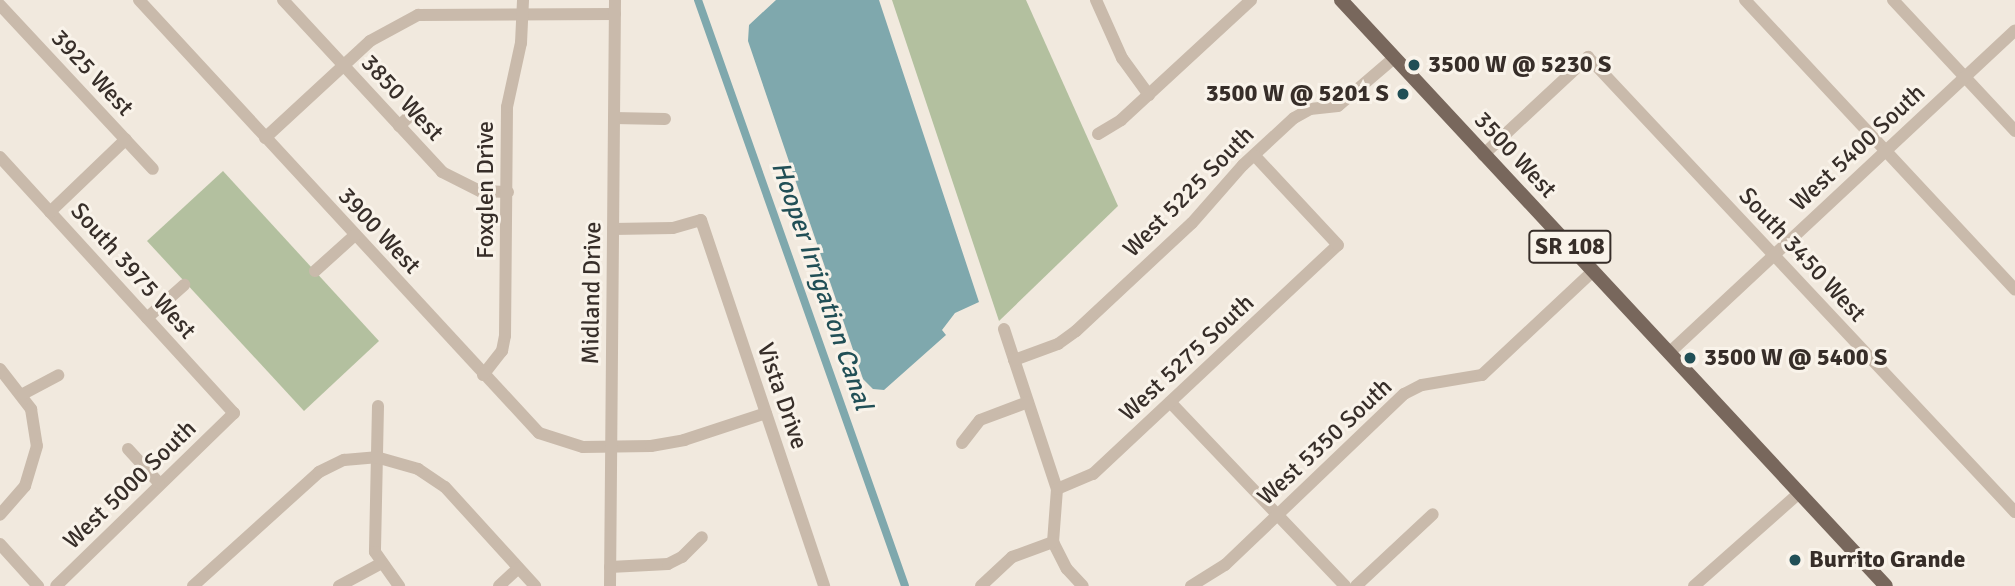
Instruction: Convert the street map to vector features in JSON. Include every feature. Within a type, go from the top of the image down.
[{"type":"main road","name":"3500 West","points":[[1344,1],[1483,155],[1799,494]]},
{"type":"main road","name":"SR 108","points":[[1799,494],[1886,586]]},
{"type":"street","name":"3900 West","points":[[139,0],[525,420],[551,440],[583,446],[684,440],[766,413]]},
{"type":"street","name":"3850 West","points":[[283,0],[442,172],[462,185],[508,192]]},
{"type":"street","name":"Midland Drive","points":[[610,586],[615,0]]},
{"type":"street","points":[[1096,0],[1122,58],[1149,95]]},
{"type":"street","points":[[1098,134],[1149,95],[1251,0]]},
{"type":"street","points":[[1745,0],[2015,290]]},
{"type":"street","points":[[1893,0],[2015,131]]},
{"type":"street","name":"3925 West","points":[[0,5],[153,169]]},
{"type":"street","points":[[265,138],[386,29],[437,6],[523,7],[615,14]]},
{"type":"street","name":"Foxglen Drive","points":[[483,375],[502,351],[505,337],[510,81],[521,43],[523,7]]},
{"type":"street","name":"West 5400 South","points":[[1669,353],[2015,30]]},
{"type":"street","name":"South 3450 West","points":[[1483,155],[1589,50],[1774,255],[2015,512]]},
{"type":"street","name":"West 5225 South","points":[[1014,360],[1058,344],[1076,331],[1192,223],[1294,118],[1310,109],[1338,106],[1394,58]]},
{"type":"street","points":[[399,126],[413,113]]},
{"type":"street","points":[[614,118],[665,119]]},
{"type":"street","points":[[50,212],[126,139]]},
{"type":"street","name":"West 5275 South","points":[[1057,489],[1093,474],[1338,245],[1255,156]]},
{"type":"street","name":"South 3975 West","points":[[0,158],[234,414]]},
{"type":"street","name":"Vista Drive","points":[[614,229],[673,228],[701,220],[824,586]]},
{"type":"street","points":[[315,271],[355,235]]},
{"type":"street","name":"West 5350 South","points":[[1191,586],[1225,565],[1404,394],[1422,386],[1482,375],[1592,271]]},
{"type":"street","points":[[147,318],[184,285]]},
{"type":"street","points":[[1004,329],[1057,489],[1053,542],[1058,556],[1083,586]]},
{"type":"street","points":[[0,369],[23,394],[35,426],[33,467],[25,486],[0,515]]},
{"type":"street","points":[[23,394],[58,375]]},
{"type":"street","points":[[1171,401],[1345,586]]},
{"type":"street","points":[[962,443],[980,420],[1028,402]]},
{"type":"street","points":[[378,406],[373,528],[380,564],[399,586]]},
{"type":"street","name":"West 5000 South","points":[[56,586],[159,483],[234,414]]},
{"type":"street","points":[[128,449],[159,483]]},
{"type":"street","points":[[193,586],[319,472],[344,460],[376,457],[418,468],[445,487],[535,586]]},
{"type":"street","points":[[1694,586],[1799,494]]},
{"type":"street","points":[[1356,586],[1433,514]]},
{"type":"street","points":[[610,567],[668,564],[682,557],[702,537]]},
{"type":"street","points":[[981,586],[1012,557],[1053,542]]},
{"type":"street","points":[[0,544],[38,586]]},
{"type":"street","points":[[340,586],[380,564]]},
{"type":"street","points":[[499,586],[518,568]]},
{"type":"green space","points":[[892,0],[1026,0],[1118,206],[999,321]]},
{"type":"green space","points":[[223,171],[379,341],[304,411],[147,241]]},
{"type":"water","points":[[776,0],[879,0],[979,302],[955,313],[942,330],[946,335],[884,390],[873,389],[863,379],[748,41],[749,25]]},
{"type":"waterway","name":"Hooper Irrigation Canal","points":[[698,0],[905,586]]},
{"type":"place","name":"3500 W @ 5230 S","points":[[1414,65]]},
{"type":"place","name":"3500 W @ 5201 S","points":[[1403,94]]},
{"type":"place","name":"3500 W @ 5400 S","points":[[1690,358]]},
{"type":"place","name":"Burrito Grande","points":[[1795,560]]}]
